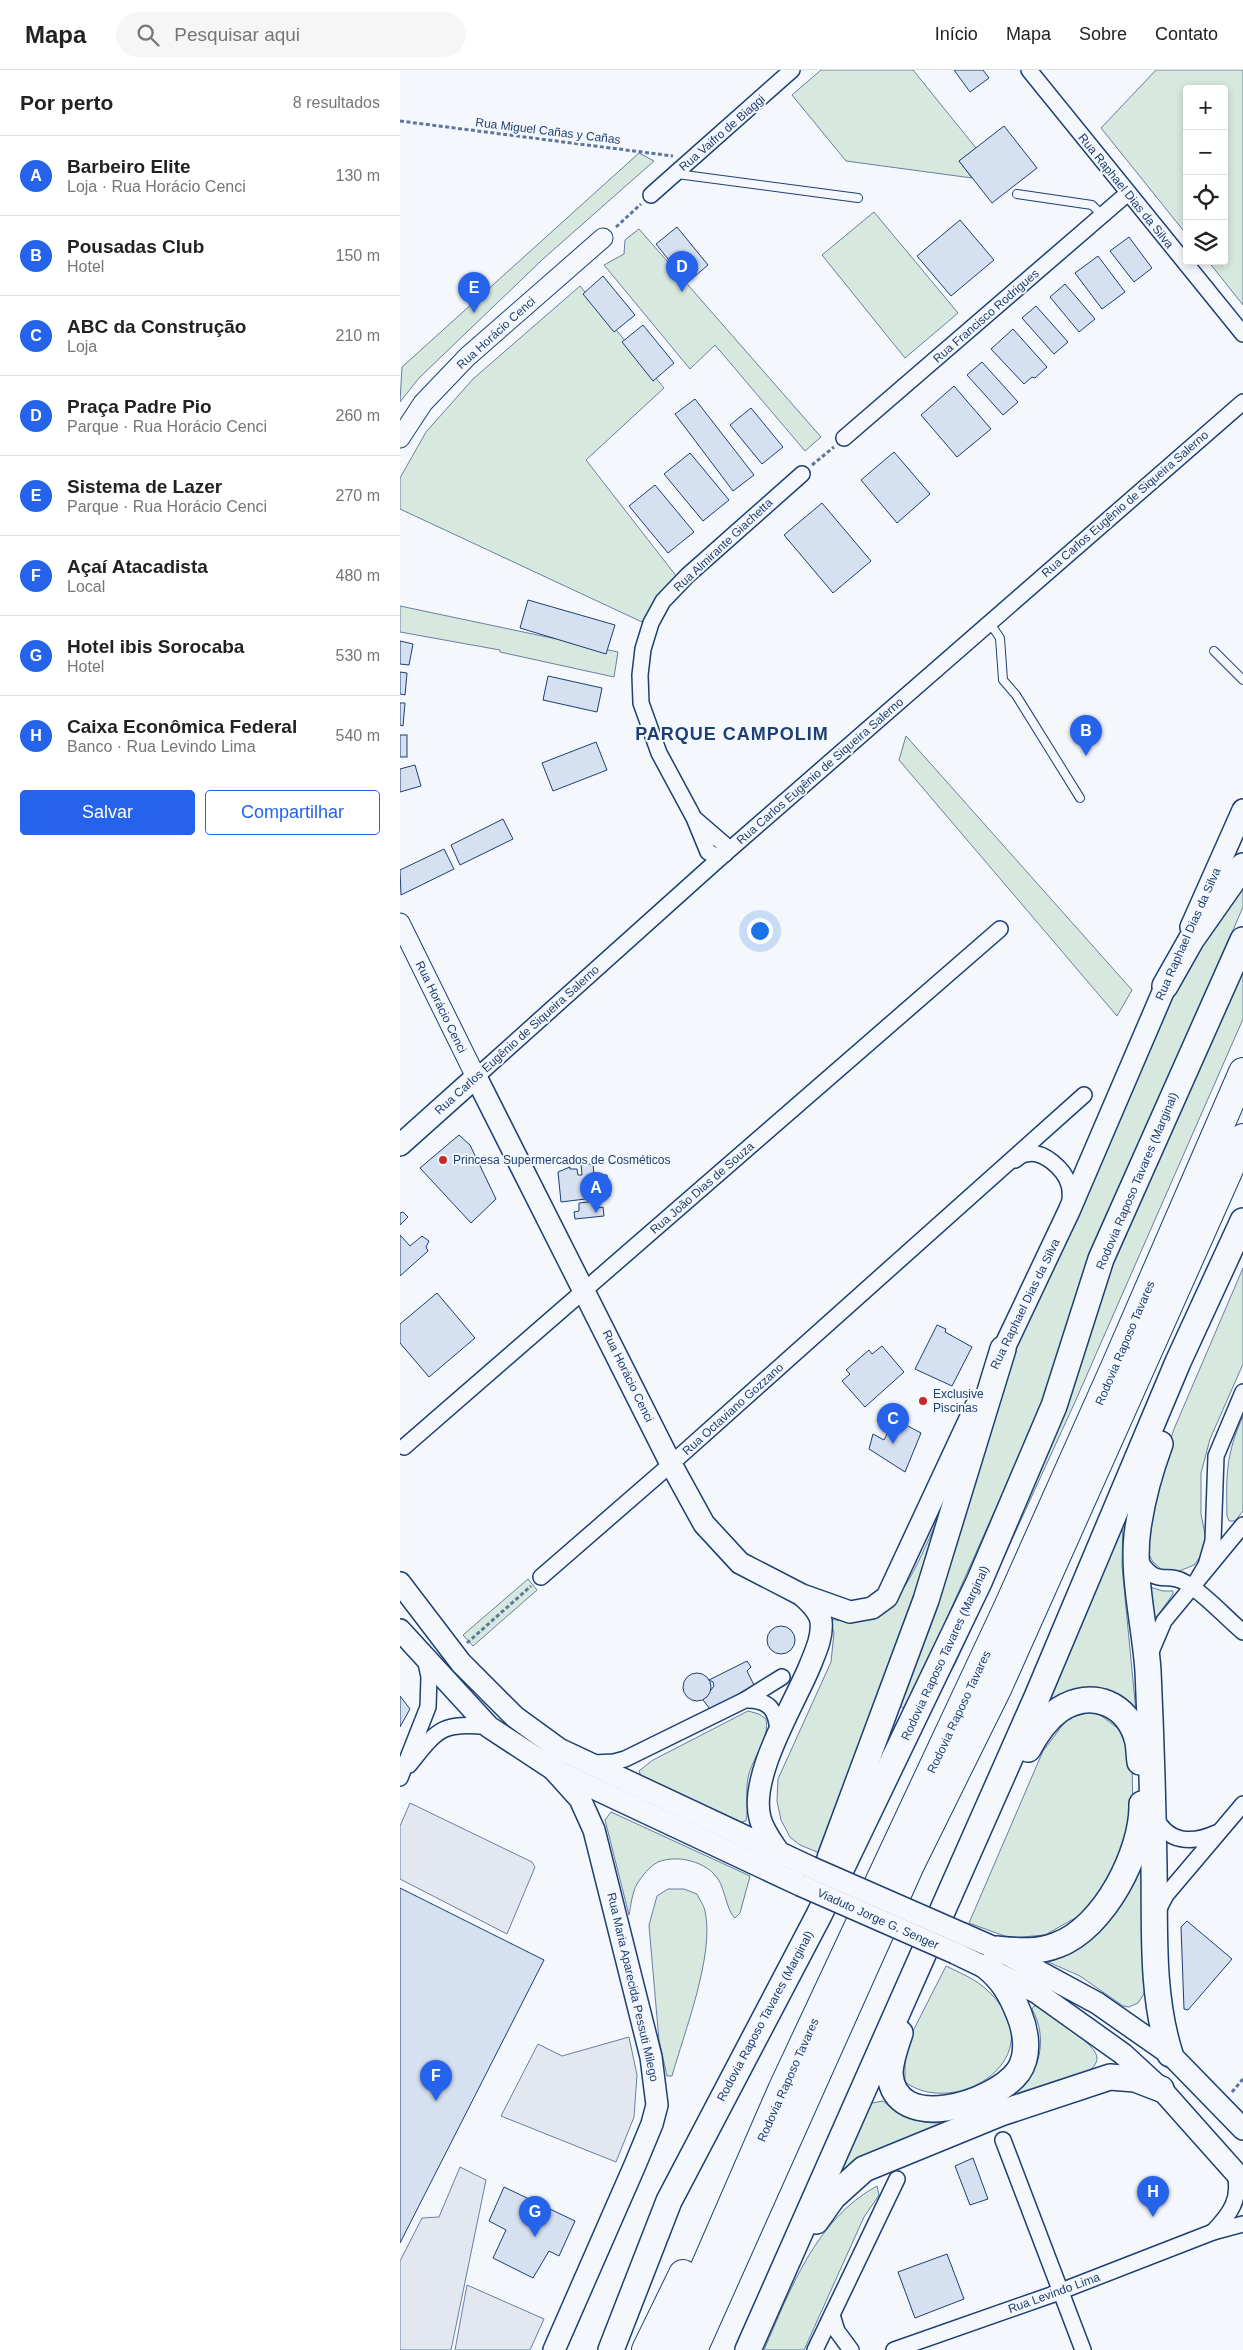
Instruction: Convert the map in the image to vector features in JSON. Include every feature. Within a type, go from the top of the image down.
[{"type":"highway","points":[[1165,986],[1191,940],[1243,866]]},
{"type":"highway","name":"Rodovia Raposo Tavares (Marginal)","points":[[611,2350],[669,2201],[819,1915],[898,1755],[979,1582],[1054,1406],[1101,1259],[1243,940]]},
{"type":"highway","name":"Rodovia Raposo Tavares","points":[[668,2350],[782,2090],[1008,1607],[1243,1072]]},
{"type":"highway","name":"Rodovia Raposo Tavares","points":[[693,2350],[910,1865],[998,1687],[1243,1138]]},
{"type":"highway","points":[[1170,2054],[1161,2025],[1158,2001],[1148,1669],[1136,1554],[1138,1528],[1153,1462],[1243,1222]]},
{"type":"highway","points":[[748,2350],[948,1894],[1037,1697],[1178,1362],[1243,1222]]},
{"type":"highway","points":[[780,1989],[926,1600],[1003,1349]]},
{"type":"highway","points":[[948,1894],[895,2046],[890,2073],[897,2094],[913,2106],[943,2110],[971,2103],[997,2090],[1018,2072],[1027,2042],[1022,2021],[1012,1997],[992,1958],[1058,1945],[1086,1928],[1107,1904],[1122,1875],[1135,1843],[1142,1810],[1138,1741],[1129,1722],[1118,1710],[1103,1702],[1085,1698],[1059,1710],[1038,1730],[967,1853]]},
{"type":"highway","points":[[748,2350],[805,2236],[833,2197],[864,2169],[983,2120],[1088,2083],[1122,2077],[1143,2081],[1161,2089]]},
{"type":"highway","points":[[646,2350],[695,2250],[782,2090]]},
{"type":"main road","name":"Rua Raphael Dias da Silva","points":[[802,1595],[850,1612],[872,1608],[887,1597],[1069,1211],[1243,810]]},
{"type":"main road","name":"Rua Carlos Eugênio de Siqueira Salerno","points":[[400,1145],[476,1077]]},
{"type":"main road","name":"Rua Horácio Cenci","points":[[476,1077],[498,1117],[671,1464],[704,1524],[740,1563],[802,1595]]},
{"type":"main road","name":"Rua Horácio Cenci","points":[[446,1104],[462,1099],[475,1100],[498,1117]]},
{"type":"main road","points":[[400,1583],[454,1654],[515,1718],[559,1749],[590,1762],[716,1834],[780,1854]]},
{"type":"main road","points":[[802,1595],[818,1612],[821,1619],[820,1639],[778,1733],[761,1784],[758,1800],[760,1818],[766,1833],[780,1854],[805,1876]]},
{"type":"main road","points":[[400,1630],[489,1727],[553,1770],[716,1834],[805,1876]]},
{"type":"main road","name":"Rua Maria Aparecida Pessuti Milego","points":[[553,1770],[580,1800],[594,1830],[651,2057],[657,2105],[652,2124],[635,2165],[554,2350]]},
{"type":"main road","name":"Viaduto Jorge G. Senger","points":[[805,1876],[992,1958]]},
{"type":"main road","points":[[992,1958],[1097,2004],[1170,2054],[1243,2130]]},
{"type":"main road","points":[[992,1958],[1123,2054],[1161,2089],[1239,2177]]},
{"type":"street","name":"Rua Vaifro de Biaggi","points":[[651,195],[694,159],[792,70]]},
{"type":"street","name":"Rua Raphael Dias da Silva","points":[[1029,70],[1243,334]]},
{"type":"street","name":"Rua Francisco Rodrigues","points":[[844,438],[1128,194]]},
{"type":"street","name":"Rua Horácio Cenci","points":[[400,438],[424,403],[467,357],[603,238]]},
{"type":"street","name":"Rua Carlos Eugênio de Siqueira Salerno","points":[[476,1077],[723,856],[1243,402]]},
{"type":"street","name":"Rua Almirante Giachetta","points":[[723,856],[708,852],[694,818],[659,753],[640,703],[642,649],[651,623],[663,602],[688,575],[802,474]]},
{"type":"street","name":"Rua Horácio Cenci","points":[[400,923],[476,1077]]},
{"type":"street","name":"Rua João Dias de Souza","points":[[404,1447],[1000,929]]},
{"type":"street","name":"Rua Octaviano Gozzano","points":[[541,1577],[671,1464],[1084,1095]]},
{"type":"street","name":"Rua Octaviano Gozzano","points":[[1010,1163],[1026,1154],[1033,1154],[1045,1158],[1055,1165],[1066,1177],[1069,1186],[1069,1211]]},
{"type":"street","points":[[1192,1589],[1210,1554],[1213,1541],[1216,1456],[1243,1392]]},
{"type":"street","points":[[1214,1510],[1222,1534],[1227,1537],[1240,1528]]},
{"type":"street","points":[[1148,1669],[1151,1650],[1164,1621],[1240,1528]]},
{"type":"street","points":[[1136,1554],[1150,1574],[1162,1579],[1186,1583],[1243,1632]]},
{"type":"street","points":[[401,1776],[428,1707],[429,1677],[425,1658]]},
{"type":"street","points":[[590,1762],[614,1762],[625,1759],[745,1700],[757,1700],[766,1696],[782,1677]]},
{"type":"street","points":[[766,1696],[777,1720],[778,1733]]},
{"type":"street","points":[[401,1776],[432,1737],[444,1728],[462,1724],[489,1727]]},
{"type":"street","points":[[1155,1918],[1166,1895],[1243,1804]]},
{"type":"street","points":[[1153,1812],[1162,1828],[1185,1840],[1195,1841],[1219,1832]]},
{"type":"street","points":[[1003,2140],[1083,2350]]},
{"type":"street","name":"Rua Levindo Lima","points":[[1213,2232],[1224,2220],[1235,2203],[1239,2177]]},
{"type":"street","points":[[815,2350],[897,2179]]},
{"type":"street","name":"Rua Levindo Lima","points":[[894,2350],[1061,2291],[1213,2232],[1243,2224]]},
{"type":"street","points":[[832,2315],[837,2331],[851,2350]]},
{"type":"lane","points":[[675,173],[858,198]]},
{"type":"lane","points":[[1017,194],[1092,205],[1102,215]]},
{"type":"lane","points":[[989,622],[1000,638],[1003,680],[1016,695],[1080,798]]},
{"type":"lane","points":[[1214,651],[1243,680]]},
{"type":"path","name":"Rua Miguel Cañas y Cañas","points":[[400,121],[694,159]]},
{"type":"path","points":[[603,238],[651,195]]},
{"type":"path","points":[[802,474],[844,438]]},
{"type":"path","points":[[454,1654],[541,1577]]},
{"type":"shaded area","points":[[821,70],[913,70],[976,148],[959,161],[972,178],[846,161],[792,95]]},
{"type":"shaded area","points":[[1156,70],[1243,70],[1243,305],[1211,265],[1228,265],[1228,85],[1183,85],[1183,230],[1101,128]]},
{"type":"shaded area","points":[[639,153],[654,161],[543,259],[419,378],[400,402],[402,367]]},
{"type":"shaded area","points":[[874,212],[958,313],[905,358],[822,255]]},
{"type":"shaded area","points":[[639,229],[821,437],[805,451],[715,345],[690,369],[604,265],[624,254],[625,240]]},
{"type":"shaded area","points":[[580,286],[664,388],[586,460],[677,577],[656,600],[642,622],[400,509],[400,478],[426,432],[473,379]]},
{"type":"shaded area","points":[[400,606],[618,652],[614,677],[500,652],[500,650],[400,632]]},
{"type":"shaded area","points":[[906,736],[1132,990],[1117,1016],[899,760]]},
{"type":"shaded area","points":[[1243,879],[1243,907],[1092,1255],[1041,1407],[909,1703],[903,1708],[899,1705],[1021,1328],[1187,956]]},
{"type":"shaded area","points":[[1243,961],[1243,1019],[1075,1402],[955,1664],[915,1736],[1129,1216]]},
{"type":"shaded area","points":[[1243,1268],[1243,1364],[1210,1439],[1201,1473],[1201,1514],[1206,1540],[1203,1553],[1194,1565],[1177,1572],[1161,1569],[1153,1562],[1148,1553],[1156,1481],[1174,1429]]},
{"type":"shaded area","points":[[1243,1416],[1243,1511],[1235,1521],[1229,1521],[1227,1516],[1228,1465],[1233,1442]]},
{"type":"shaded area","points":[[946,1512],[822,1854],[800,1845],[790,1837],[781,1820],[777,1801],[778,1779],[831,1662],[834,1633],[830,1619],[861,1621],[879,1615],[888,1608],[906,1584],[940,1514]]},
{"type":"shaded area","points":[[1123,1514],[1122,1566],[1136,1712],[1051,1698],[1049,1693]]},
{"type":"shaded area","points":[[528,1579],[537,1590],[473,1646],[463,1635]]},
{"type":"shaded area","points":[[1150,1587],[1163,1591],[1173,1591],[1173,1594],[1154,1621]]},
{"type":"shaded area","points":[[748,1711],[759,1714],[766,1719],[767,1727],[748,1778],[746,1821],[741,1822],[641,1776],[639,1771],[653,1760]]},
{"type":"shaded area","points":[[1095,1711],[1124,1733],[1132,1755],[1133,1820],[1105,1886],[1084,1913],[1045,1935],[1010,1938],[969,1923],[1043,1751],[1068,1718]]},
{"type":"shaded area","points":[[410,1803],[532,1862],[535,1867],[507,1934],[400,1879],[400,1826]]},
{"type":"shaded area","points":[[611,1812],[750,1876],[740,1913],[735,1918],[732,1915],[718,1879],[707,1868],[691,1861],[674,1859],[658,1862],[644,1875],[634,1891],[629,1915],[605,1820]]},
{"type":"shaded area","points":[[1138,1855],[1144,1867],[1146,1972],[1144,1994],[1138,2003],[1129,2007],[1123,2006],[1080,1976],[1046,1961]]},
{"type":"shaded area","points":[[668,1889],[684,1889],[697,1894],[704,1909],[707,1929],[706,1949],[697,1994],[672,2076],[667,2076],[659,2040],[649,1925],[657,1896]]},
{"type":"shaded area","points":[[946,1966],[973,1980],[988,1991],[1006,2015],[1011,2038],[1006,2058],[992,2075],[972,2087],[950,2093],[926,2092],[905,2082],[905,2047]]},
{"type":"shaded area","points":[[1034,2006],[1038,2006],[1072,2030],[1095,2052],[1096,2063],[1086,2074],[877,2150],[840,2171],[864,2109],[872,2103],[883,2101],[894,2110],[914,2119],[928,2123],[940,2123],[998,2103],[1020,2088],[1035,2068],[1039,2057],[1040,2033],[1032,2009]]},
{"type":"shaded area","points":[[629,2037],[637,2075],[634,2117],[616,2162],[501,2116],[538,2044],[562,2056]]},
{"type":"shaded area","points":[[460,2167],[486,2180],[451,2350],[400,2350],[400,2261],[422,2218],[439,2217]]},
{"type":"shaded area","points":[[877,2186],[879,2195],[864,2217],[804,2350],[764,2350],[795,2280],[821,2237],[837,2217],[856,2200]]},
{"type":"shaded area","points":[[467,2285],[544,2319],[530,2350],[455,2350]]},
{"type":"building","points":[[954,70],[983,70],[989,78],[970,92]]},
{"type":"building","points":[[1004,126],[1037,168],[992,203],[959,161]]},
{"type":"building","points":[[960,220],[994,260],[951,296],[917,256]]},
{"type":"building","points":[[677,227],[708,265],[687,283],[656,244]]},
{"type":"building","points":[[1129,237],[1152,268],[1134,282],[1110,251]]},
{"type":"building","points":[[1098,256],[1125,292],[1102,309],[1075,273]]},
{"type":"building","points":[[603,276],[635,315],[614,332],[583,294]]},
{"type":"building","points":[[1065,284],[1095,319],[1079,332],[1050,297]]},
{"type":"building","points":[[1036,306],[1068,342],[1054,354],[1022,318]]},
{"type":"building","points":[[643,325],[674,363],[653,381],[622,342]]},
{"type":"building","points":[[1013,329],[1047,367],[1035,378],[1032,377],[1024,384],[991,349]]},
{"type":"building","points":[[982,362],[1018,402],[1003,415],[967,375]]},
{"type":"building","points":[[954,386],[991,429],[957,457],[921,415]]},
{"type":"building","points":[[695,399],[754,475],[733,491],[675,414]]},
{"type":"building","points":[[751,408],[783,447],[762,464],[730,425]]},
{"type":"building","points":[[894,452],[930,494],[897,523],[861,480]]},
{"type":"building","points":[[690,453],[729,500],[703,521],[664,474]]},
{"type":"building","points":[[655,485],[694,532],[668,553],[629,506]]},
{"type":"building","points":[[822,503],[871,561],[833,593],[784,535]]},
{"type":"building","points":[[528,600],[615,625],[606,654],[520,628]]},
{"type":"building","points":[[400,641],[413,644],[409,665],[400,664]]},
{"type":"building","points":[[400,672],[407,673],[405,695],[400,694]]},
{"type":"building","points":[[548,676],[602,688],[597,712],[543,700]]},
{"type":"building","points":[[400,703],[405,703],[403,726],[400,725]]},
{"type":"building","points":[[400,735],[407,735],[407,757],[400,757]]},
{"type":"building","points":[[596,742],[607,770],[553,791],[542,763]]},
{"type":"building","points":[[415,765],[421,786],[400,792],[400,769]]},
{"type":"building","points":[[503,819],[513,839],[460,865],[451,845]]},
{"type":"building","points":[[444,849],[454,869],[401,895],[400,870]]},
{"type":"building","points":[[459,1135],[470,1145],[496,1199],[471,1223],[420,1168]]},
{"type":"building","points":[[581,1164],[593,1164],[594,1175],[607,1175],[610,1196],[561,1202],[558,1172],[570,1167],[570,1169],[577,1169],[578,1175],[582,1175]]},
{"type":"building","points":[[597,1201],[598,1208],[603,1207],[604,1216],[575,1219],[574,1212],[579,1211],[579,1203]]},
{"type":"building","points":[[403,1212],[408,1217],[400,1225],[400,1213]]},
{"type":"building","points":[[400,1235],[410,1246],[422,1236],[429,1241],[426,1247],[428,1251],[400,1276]]},
{"type":"building","points":[[437,1293],[475,1338],[429,1377],[400,1343],[400,1324]]},
{"type":"building","points":[[937,1325],[946,1329],[945,1332],[972,1347],[952,1386],[915,1369]]},
{"type":"building","points":[[882,1346],[904,1372],[865,1407],[842,1381],[850,1374],[846,1370],[869,1350],[872,1354]]},
{"type":"building","points":[[882,1412],[921,1433],[905,1472],[869,1449],[873,1434],[884,1440],[889,1430],[877,1421]]},
{"type":"building","points":[[781,1626],[791,1630],[795,1640],[791,1650],[781,1654],[771,1650],[767,1640],[771,1630]]},
{"type":"building","points":[[747,1661],[751,1667],[747,1671],[755,1687],[710,1709],[703,1700],[714,1686],[713,1682],[709,1680]]},
{"type":"building","points":[[697,1673],[707,1677],[711,1687],[707,1697],[697,1701],[687,1697],[683,1687],[687,1677]]},
{"type":"building","points":[[400,1696],[410,1709],[400,1727]]},
{"type":"building","points":[[400,1888],[544,1960],[400,2243]]},
{"type":"building","points":[[1187,1921],[1232,1959],[1188,2010],[1184,2009],[1181,1927]]},
{"type":"building","points":[[973,2158],[988,2199],[970,2205],[955,2166]]},
{"type":"building","points":[[504,2187],[575,2221],[559,2256],[549,2251],[533,2278],[493,2258],[506,2230],[489,2221]]},
{"type":"building","points":[[947,2254],[964,2299],[915,2318],[898,2272]]},
{"type":"place","name":"Praça Padre Pio","points":[[682,292]]},
{"type":"place","name":"Sistema de Lazer","points":[[474,313]]},
{"type":"place","name":"Pousadas Club","points":[[1086,756]]},
{"type":"place","name":"Princesa Supermercados de Cosméticos","points":[[443,1160]]},
{"type":"place","name":"Barbeiro Elite","points":[[596,1213]]},
{"type":"place","name":"Exclusive Piscinas","points":[[923,1401]]},
{"type":"place","name":"ABC da Construção","points":[[893,1444]]},
{"type":"place","name":"Açaí Atacadista","points":[[436,2101]]},
{"type":"place","name":"Caixa Econômica Federal","points":[[1153,2217]]},
{"type":"place","name":"Hotel ibis Sorocaba","points":[[535,2237]]},
{"type":"district","name":"PARQUE CAMPOLIM","points":[[732,734]]}]
